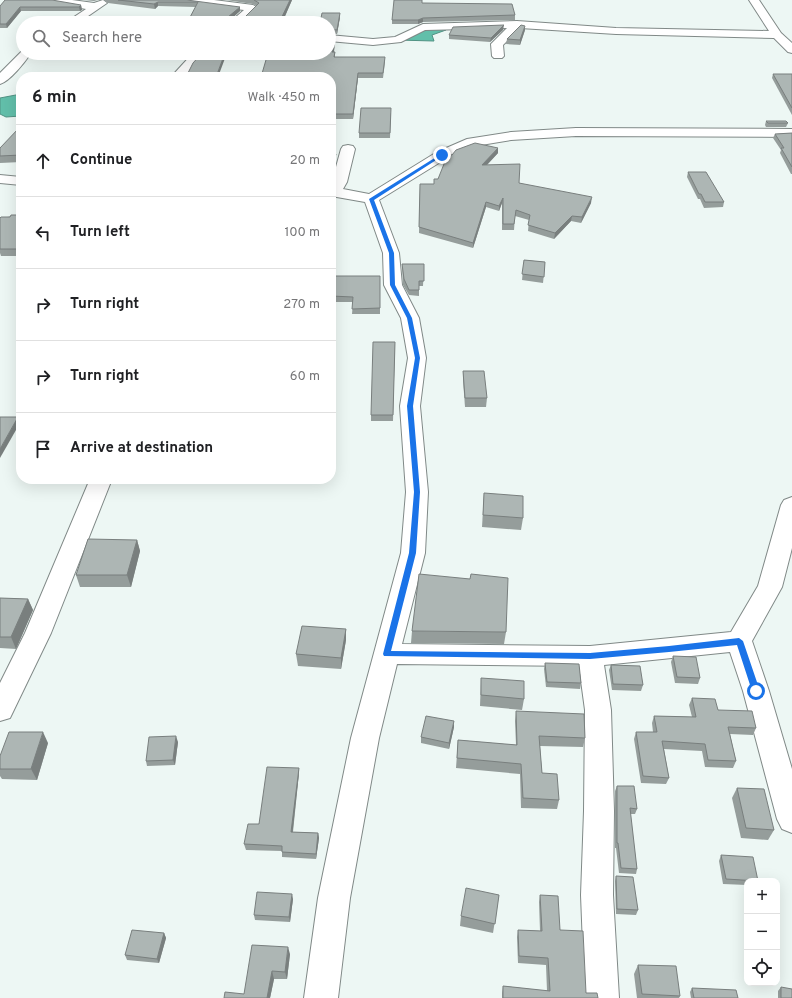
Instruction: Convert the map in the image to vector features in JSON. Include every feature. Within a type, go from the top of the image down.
[{"type":"street","points":[[53,0],[96,7]]},
{"type":"street","points":[[82,16],[108,0]]},
{"type":"street","points":[[188,0],[252,8],[243,16]]},
{"type":"street","points":[[754,0],[777,35],[792,50]]},
{"type":"street","points":[[336,39],[373,42],[397,40],[423,27],[517,24],[616,30],[777,35]]},
{"type":"street","points":[[498,56],[497,44],[517,24]]},
{"type":"street","points":[[0,66],[16,59]]},
{"type":"street","points":[[0,80],[19,60]]},
{"type":"street","points":[[182,72],[193,60]]},
{"type":"street","points":[[336,193],[371,199],[442,155],[472,142],[511,136],[576,132],[792,133]]},
{"type":"street","points":[[336,187],[340,182],[348,149]]},
{"type":"street","points":[[0,179],[16,181]]},
{"type":"street","points":[[321,998],[334,898],[365,738],[413,553],[417,492],[410,406],[417,358],[410,318],[393,285],[391,253],[371,199]]},
{"type":"street","points":[[0,710],[38,634],[99,484]]},
{"type":"street","points":[[792,505],[770,587],[739,641],[756,691],[792,819]]},
{"type":"street","points":[[387,654],[590,656],[739,641]]},
{"type":"street","points":[[590,656],[598,710],[599,811],[597,896],[602,998]]},
{"type":"shaded area","points":[[437,25],[446,30],[432,35],[434,41],[397,40]]},
{"type":"shaded area","points":[[16,95],[16,116],[6,117],[0,114],[0,98]]},
{"type":"building","points":[[5,0],[52,0],[81,5],[79,7],[20,7],[6,24],[0,24],[0,6]]},
{"type":"building","points":[[118,0],[187,0],[240,7],[229,16],[191,16],[198,2],[158,2],[154,4]]},
{"type":"building","points":[[254,0],[290,0],[282,16],[246,16],[259,3]]},
{"type":"building","points":[[394,0],[422,0],[422,3],[512,4],[515,15],[392,20]]},
{"type":"building","points":[[322,13],[340,13],[337,30],[336,16],[321,16]]},
{"type":"building","points":[[504,25],[491,38],[449,35],[453,27]]},
{"type":"building","points":[[521,25],[525,26],[520,40],[507,39]]},
{"type":"building","points":[[336,57],[385,57],[383,73],[358,73],[353,114],[336,114],[336,72],[262,72],[266,60],[336,60]]},
{"type":"building","points":[[196,60],[222,60],[218,72],[188,72]]},
{"type":"building","points":[[773,74],[792,74],[792,108]]},
{"type":"building","points":[[361,108],[391,108],[390,133],[359,133]]},
{"type":"building","points":[[766,121],[786,121],[788,123],[768,123]]},
{"type":"building","points":[[16,131],[16,155],[0,156],[0,148]]},
{"type":"building","points":[[792,133],[792,167],[781,148],[784,148],[775,134]]},
{"type":"building","points":[[475,143],[498,148],[482,165],[520,164],[519,183],[592,197],[582,217],[572,216],[555,233],[528,225],[530,215],[516,210],[514,224],[503,224],[503,198],[499,206],[486,202],[473,243],[419,227],[420,184],[434,184],[434,179],[438,179],[448,154],[452,155],[456,150]]},
{"type":"building","points":[[688,172],[706,172],[724,202],[705,202],[701,194],[699,194]]},
{"type":"building","points":[[11,215],[16,215],[16,249],[0,249],[0,218],[10,217]]},
{"type":"building","points":[[524,260],[545,262],[544,277],[522,274]]},
{"type":"building","points":[[402,264],[424,264],[424,281],[419,281],[419,290],[409,290],[404,279]]},
{"type":"building","points":[[336,276],[380,276],[380,308],[352,309],[353,297],[336,296]]},
{"type":"building","points":[[373,342],[395,342],[393,415],[371,415]]},
{"type":"building","points":[[463,371],[484,371],[487,398],[465,398]]},
{"type":"building","points":[[0,417],[16,417],[16,421],[0,449]]},
{"type":"building","points":[[484,493],[523,496],[523,518],[483,515]]},
{"type":"building","points":[[88,539],[137,540],[127,575],[76,575]]},
{"type":"building","points":[[419,574],[470,579],[471,574],[508,578],[506,632],[412,631]]},
{"type":"building","points":[[0,598],[28,599],[11,637],[0,637]]},
{"type":"building","points":[[302,626],[346,629],[341,658],[296,654]]},
{"type":"building","points":[[673,656],[696,657],[700,678],[677,677]]},
{"type":"building","points":[[545,663],[579,664],[581,683],[547,682]]},
{"type":"building","points":[[611,665],[640,666],[643,685],[613,684]]},
{"type":"building","points":[[481,678],[524,681],[524,699],[481,695]]},
{"type":"building","points":[[692,698],[715,699],[718,710],[752,711],[756,728],[728,727],[736,761],[708,760],[705,744],[662,741],[669,778],[643,776],[636,732],[657,732],[654,716],[696,717]]},
{"type":"building","points":[[516,711],[584,714],[585,738],[539,736],[542,773],[557,774],[559,800],[523,798],[521,764],[457,758],[458,740],[517,745]]},
{"type":"building","points":[[426,716],[454,721],[449,743],[421,737]]},
{"type":"building","points":[[9,732],[43,732],[31,769],[0,769],[0,756]]},
{"type":"building","points":[[176,736],[173,760],[146,761],[149,737]]},
{"type":"building","points":[[267,767],[299,768],[291,832],[318,833],[316,854],[282,852],[282,846],[244,844],[248,824],[259,824]]},
{"type":"building","points":[[617,786],[634,786],[637,809],[630,808],[637,869],[621,868],[617,843]]},
{"type":"building","points":[[737,788],[764,789],[774,830],[746,828]]},
{"type":"building","points":[[721,855],[753,857],[757,878],[744,878],[744,880],[726,879]]},
{"type":"building","points":[[616,876],[633,877],[638,910],[617,909]]},
{"type":"building","points":[[466,888],[499,895],[495,924],[461,916]]},
{"type":"building","points":[[257,892],[292,894],[289,917],[254,915]]},
{"type":"building","points":[[540,895],[558,896],[560,930],[583,931],[586,993],[597,993],[598,998],[503,998],[503,986],[550,991],[548,958],[519,956],[518,930],[542,931]]},
{"type":"building","points":[[132,930],[164,933],[157,959],[125,955]]},
{"type":"building","points":[[252,945],[288,947],[285,972],[272,971],[267,998],[224,998],[225,992],[244,994]]},
{"type":"building","points":[[638,965],[676,966],[680,996],[642,994]]},
{"type":"building","points":[[781,987],[792,989],[792,998],[781,998]]},
{"type":"building","points":[[692,988],[736,990],[738,998],[694,998]]},
{"type":"route","points":[[442,155],[371,199],[391,253],[393,285],[410,318],[417,358],[410,406],[417,492],[413,553],[387,654],[590,656],[739,641],[756,691]]}]
